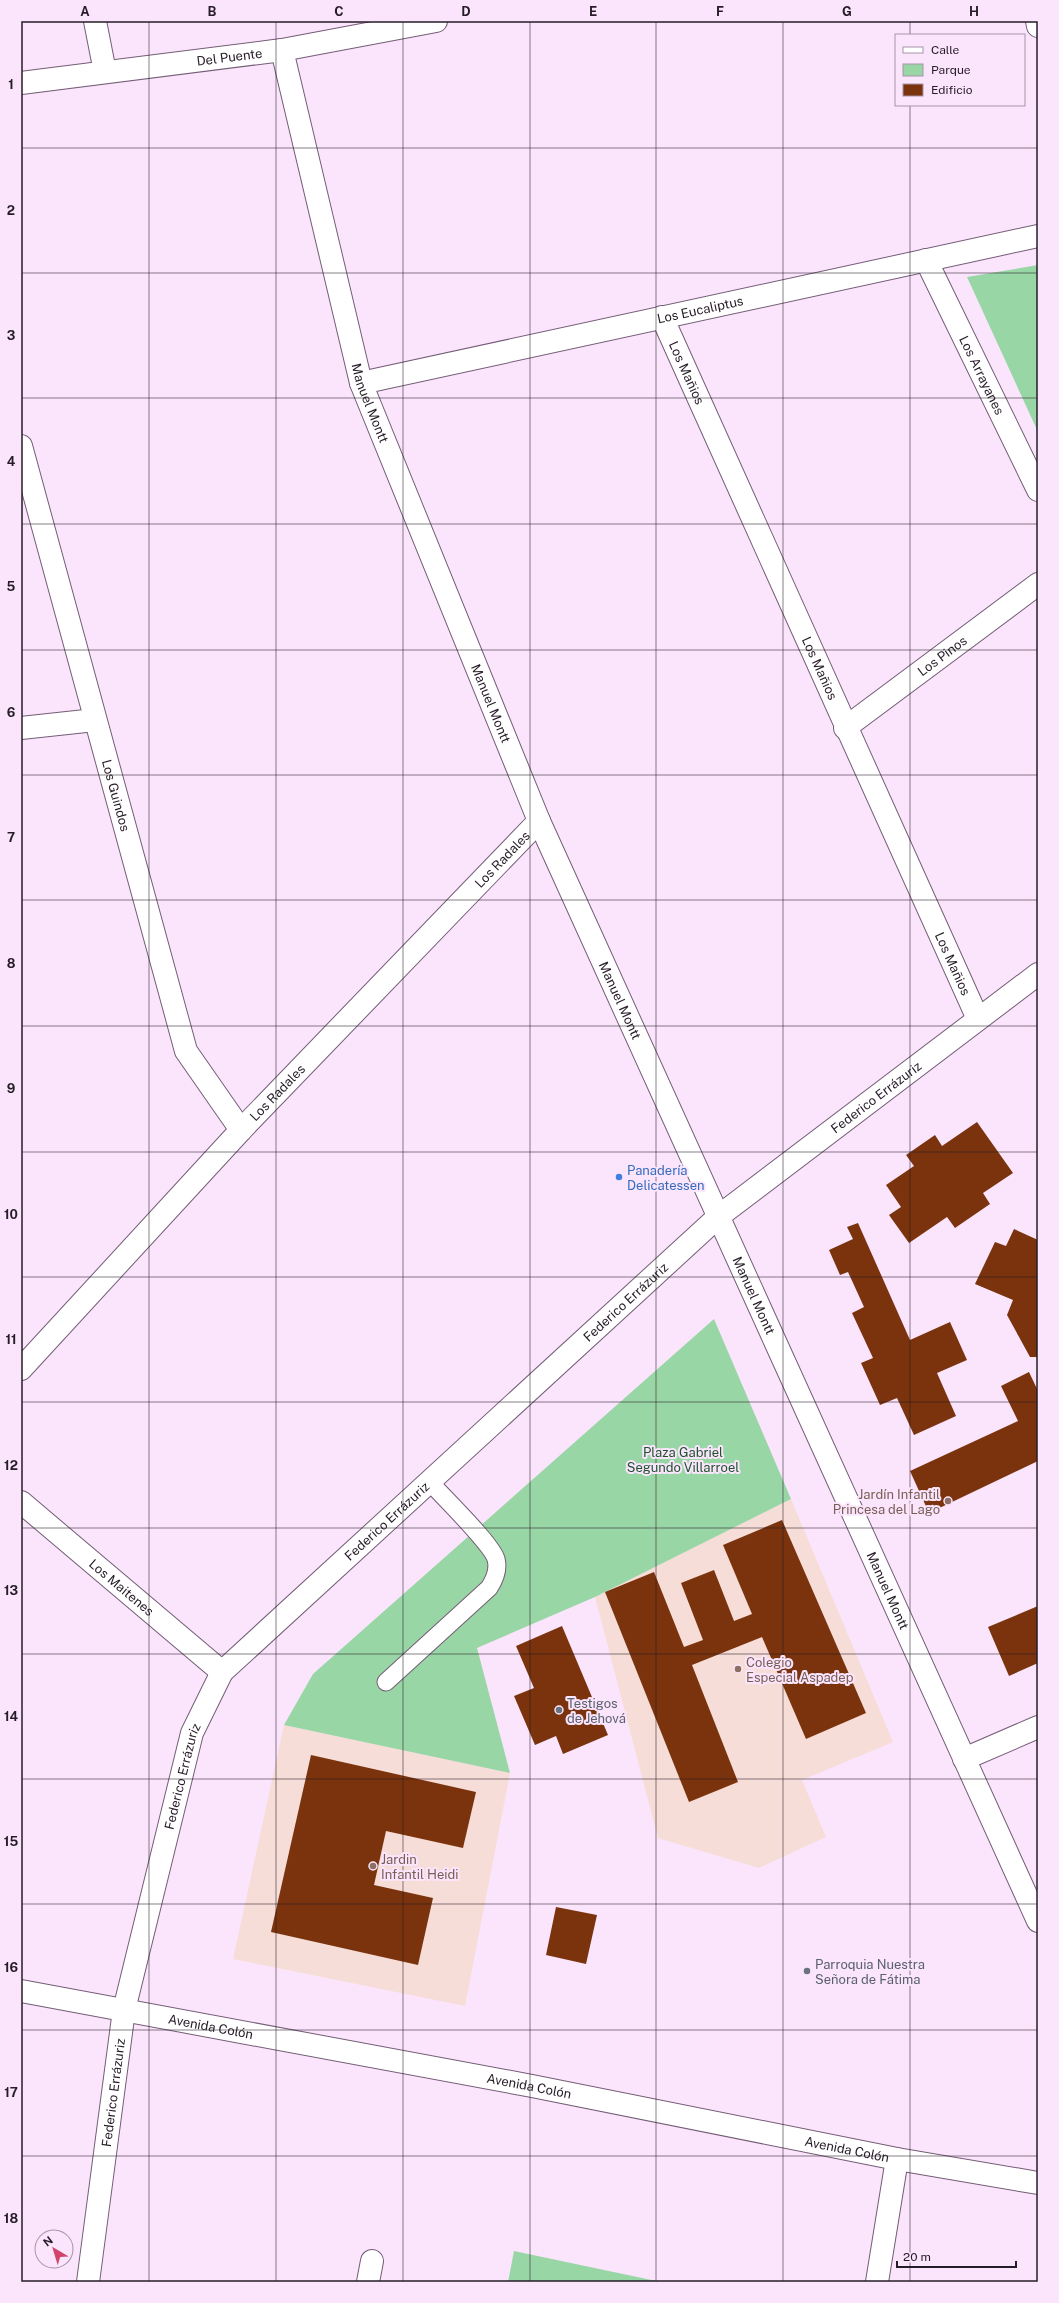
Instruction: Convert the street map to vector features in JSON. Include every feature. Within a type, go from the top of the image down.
[{"type":"street","points":[[95,21],[105,72]]},
{"type":"street","name":"Del Puente","points":[[21,83],[282,50],[436,21]]},
{"type":"street","points":[[1037,21],[1038,26]]},
{"type":"street","name":"Manuel Montt","points":[[282,50],[362,383],[539,821],[1038,1921]]},
{"type":"street","name":"Los Eucaliptus","points":[[362,383],[1038,236]]},
{"type":"street","name":"Los Arrayanes","points":[[926,260],[1038,490]]},
{"type":"street","name":"Los Mañios","points":[[662,317],[978,1019]]},
{"type":"street","name":"Los Guindos","points":[[21,446],[186,1051],[241,1130]]},
{"type":"street","name":"Los Pinos","points":[[846,728],[1038,584]]},
{"type":"street","points":[[21,728],[95,720]]},
{"type":"street","name":"Los Radales","points":[[21,1368],[241,1130],[539,821]]},
{"type":"street","name":"Federico Errázuriz","points":[[88,2282],[124,2010],[192,1733],[222,1672],[719,1216],[1038,974]]},
{"type":"street","name":"Los Maitenes","points":[[21,1502],[222,1672]]},
{"type":"street","points":[[964,1759],[1038,1727]]},
{"type":"street","name":"Avenida Colón","points":[[21,1991],[532,2086],[897,2159],[1038,2183]]},
{"type":"street","points":[[877,2282],[897,2159]]},
{"type":"street","points":[[368,2282],[372,2261]]},
{"type":"lane","points":[[386,1682],[489,1588],[495,1579],[497,1569],[493,1551],[430,1482]]},
{"type":"shaded area","name":"Colegio Especial Aspadep","points":[[791,1499],[893,1742],[802,1780],[826,1837],[759,1868],[658,1838],[595,1597]]},
{"type":"shaded area","name":"Jardin Infantil Heidi","points":[[284,1725],[510,1773],[465,2006],[233,1959]]},
{"type":"green space","points":[[1038,265],[1038,432],[967,277]]},
{"type":"green space","name":"Plaza Gabriel Segundo Villarroel","points":[[714,1319],[791,1499],[595,1597],[477,1648],[510,1773],[284,1725],[313,1674]]},
{"type":"green space","points":[[514,2251],[661,2282],[508,2282]]},
{"type":"building","points":[[977,1122],[1013,1173],[983,1193],[990,1204],[955,1228],[947,1217],[909,1243],[889,1215],[901,1207],[886,1185],[914,1166],[906,1155],[935,1135],[942,1146]]},
{"type":"building","points":[[858,1223],[910,1340],[950,1322],[967,1360],[937,1373],[956,1416],[914,1435],[897,1398],[880,1405],[861,1363],[873,1358],[852,1313],[864,1307],[848,1272],[840,1275],[829,1250],[853,1239],[847,1227]]},
{"type":"building","points":[[1014,1229],[1038,1240],[1038,1357],[1030,1357],[1007,1315],[1013,1300],[975,1284],[995,1242],[1006,1246]]},
{"type":"building","points":[[1029,1372],[1038,1391],[1038,1461],[929,1513],[910,1471],[1018,1421],[1001,1386]]},
{"type":"building","points":[[782,1520],[866,1713],[806,1739],[762,1637],[692,1665],[738,1782],[689,1802],[605,1592],[654,1572],[684,1647],[703,1640],[681,1583],[714,1570],[734,1621],[752,1614],[723,1545]]},
{"type":"building","points":[[1038,1606],[1038,1663],[1009,1676],[988,1627]]},
{"type":"building","points":[[562,1626],[608,1735],[563,1754],[556,1736],[535,1745],[514,1696],[534,1688],[516,1646]]},
{"type":"building","points":[[311,1755],[476,1792],[463,1848],[386,1831],[374,1885],[433,1898],[418,1965],[271,1932]]},
{"type":"building","points":[[556,1907],[597,1915],[586,1964],[546,1955]]},
{"type":"place","name":"Panadería Delicatessen","points":[[619,1177]]},
{"type":"place","name":"Jardín Infantil Princesa del Lago","points":[[948,1501]]},
{"type":"place","name":"Colegio Especial Aspadep","points":[[738,1669]]},
{"type":"place","name":"Testigos de Jehová","points":[[559,1710]]},
{"type":"place","name":"Jardin Infantil Heidi","points":[[373,1866]]},
{"type":"place","name":"Parroquia Nuestra Señora de Fátima","points":[[807,1971]]}]
